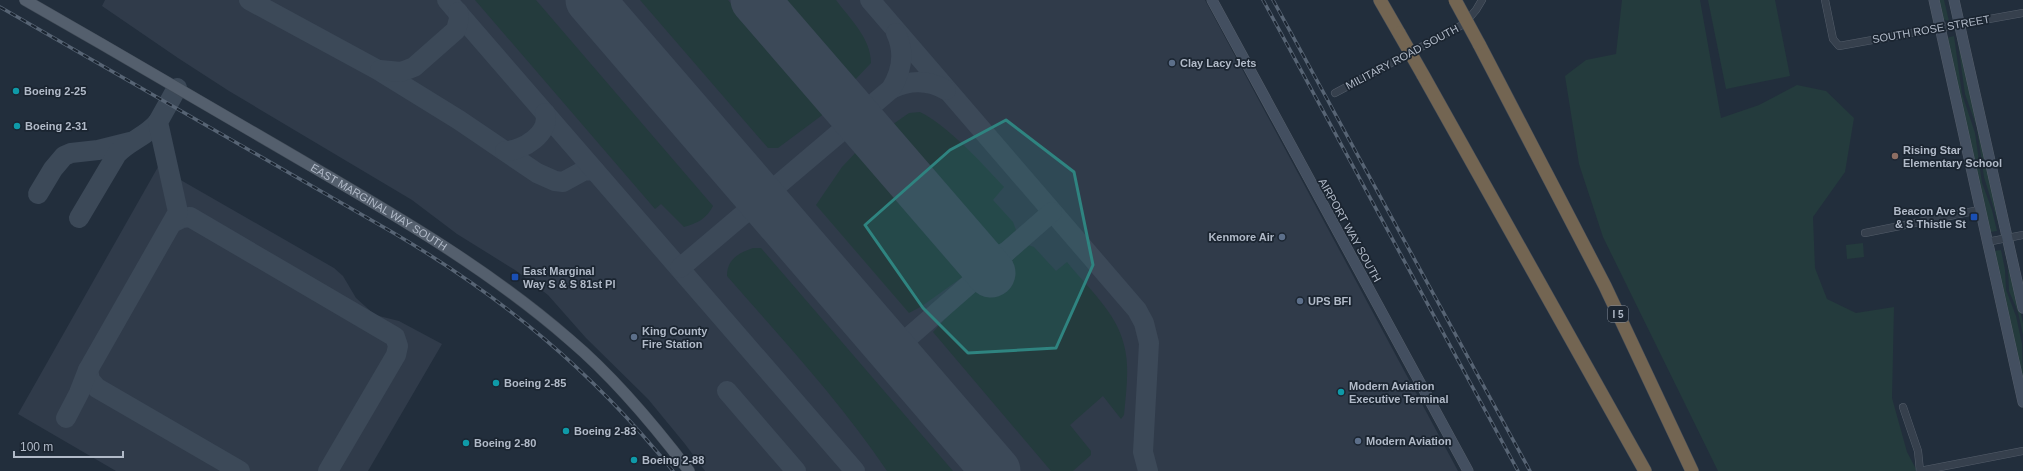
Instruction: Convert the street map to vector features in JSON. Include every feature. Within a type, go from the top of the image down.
[{"type":"highway","points":[[1380,0],[1645,471]]},
{"type":"highway","name":"I 5","points":[[1455,0],[1605,286],[1692,471]]},
{"type":"main road","name":"EAST MARGINAL WAY SOUTH","points":[[25,0],[363,197],[489,276],[532,308],[582,351],[624,393],[666,440],[690,471]]},
{"type":"main road","name":"AIRPORT WAY SOUTH","points":[[1212,0],[1468,471]]},
{"type":"main road","points":[[1934,0],[2023,402]]},
{"type":"main road","points":[[1954,0],[2023,308]]},
{"type":"street","name":"MILITARY ROAD SOUTH","points":[[1335,93],[1464,24],[1482,0]]},
{"type":"street","name":"SOUTH ROSE STREET","points":[[1825,0],[1833,39],[1839,46],[2023,13]]},
{"type":"street","points":[[1865,233],[1980,210]]},
{"type":"street","points":[[1987,242],[2023,235]]},
{"type":"street","points":[[1903,407],[1918,451],[1920,471],[2023,451]]},
{"type":"highlighted area","points":[[1006,120],[1074,172],[1093,265],[1056,348],[968,353],[923,308],[865,225],[950,150]]},
{"type":"shaded area","points":[[105,0],[1205,0],[1458,471],[705,471],[648,399],[586,338],[548,295],[515,270],[457,234],[412,200],[229,91],[178,58],[102,6]]},
{"type":"shaded area","points":[[158,167],[334,268],[343,276],[356,298],[375,315],[399,321],[442,344],[368,471],[116,471],[18,414]]},
{"type":"green space","points":[[475,0],[536,0],[713,206],[707,214],[697,222],[684,227],[661,204],[655,209]]},
{"type":"green space","points":[[640,0],[728,0],[825,113],[778,148],[768,148]]},
{"type":"green space","points":[[782,0],[836,0],[864,37],[868,45],[871,63],[853,82]]},
{"type":"green space","points":[[1622,0],[1700,0],[1721,118],[1759,105],[1797,85],[1826,91],[1854,118],[1845,172],[1813,217],[1815,268],[1827,299],[1856,313],[1894,307],[1892,398],[1907,452],[1917,471],[1718,471],[1603,237],[1579,164],[1565,76],[1586,60],[1616,54]]},
{"type":"green space","points":[[1708,0],[1775,0],[1790,76],[1726,89]]},
{"type":"green space","points":[[1938,0],[1944,0],[1949,21],[1942,19]]},
{"type":"green space","points":[[1954,36],[1962,94],[1975,133],[1982,183],[1992,210],[1997,231],[1990,232],[1946,38]]},
{"type":"green space","points":[[1957,36],[1959,36],[2002,227],[2000,229],[1984,177],[1977,128],[1965,94]]},
{"type":"green space","points":[[920,112],[953,135],[1004,187],[993,200],[1013,222],[1016,230],[1013,236],[996,248],[988,244],[889,127],[909,113]]},
{"type":"green space","points":[[858,150],[959,267],[964,276],[922,306],[909,313],[816,205],[842,167]]},
{"type":"green space","points":[[1863,243],[1864,257],[1847,259],[1846,245]]},
{"type":"green space","points":[[1028,245],[1034,247],[1056,271],[1067,262],[1108,311],[1120,333],[1126,353],[1127,380],[1124,415],[1121,419],[1103,396],[1070,425],[1091,451],[1091,455],[1073,471],[1051,471],[933,332],[974,288],[978,292],[1013,262],[1012,260],[1022,251],[1020,248]]},
{"type":"green space","points":[[753,248],[761,248],[953,471],[887,471],[830,395],[727,276],[729,265],[732,261],[743,252]]},
{"type":"green space","points":[[2007,248],[2023,323],[2023,335],[2018,312],[2009,291],[2008,265],[2004,249]]},
{"type":"green space","points":[[2001,250],[2005,270],[2006,290],[2016,316],[2022,344],[2023,380],[1994,251]]},
{"type":"taxiway","points":[[249,0],[378,70],[459,120],[537,173],[555,181],[563,182],[585,170],[595,171]]},
{"type":"taxiway","points":[[447,0],[855,471]]},
{"type":"taxiway","points":[[870,0],[1137,310],[1144,323],[1149,343],[1143,452],[1148,471]]},
{"type":"taxiway","points":[[380,70],[401,72],[414,67],[456,30],[459,19],[458,12]]},
{"type":"taxiway","points":[[680,268],[891,89],[898,75],[901,61],[901,47],[896,33]]},
{"type":"taxiway","points":[[891,89],[911,82],[925,82],[939,86],[946,90]]},
{"type":"taxiway","points":[[66,418],[79,393],[88,370],[178,212],[158,122],[177,88]]},
{"type":"taxiway","points":[[505,151],[520,148],[534,140],[544,127],[546,120],[545,113]]},
{"type":"taxiway","points":[[79,218],[117,154],[127,145],[149,131],[158,122]]},
{"type":"taxiway","points":[[38,194],[53,169],[64,156],[71,153],[98,150],[130,142]]},
{"type":"taxiway","points":[[893,351],[1052,212]]},
{"type":"taxiway","points":[[174,222],[182,218],[190,217],[395,337],[398,346],[396,355],[328,471]]},
{"type":"taxiway","points":[[969,247],[978,253],[987,256],[996,256],[1006,252]]},
{"type":"taxiway","points":[[88,370],[90,380],[97,388],[240,471]]},
{"type":"taxiway","points":[[727,391],[796,471]]},
{"type":"runway","points":[[590,0],[996,471]]},
{"type":"runway","points":[[755,0],[991,273]]},
{"type":"railway","points":[[1263,0],[1518,471]]},
{"type":"railway","points":[[1273,0],[1530,471]]},
{"type":"railway","points":[[0,7],[392,232],[433,257],[471,283],[544,338],[578,369],[611,401],[673,471]]},
{"type":"place","name":"Clay Lacy Jets","points":[[1172,63]]},
{"type":"place","name":"Boeing 2-25","points":[[16,91]]},
{"type":"place","name":"Boeing 2-31","points":[[17,126]]},
{"type":"place","name":"Rising Star Elementary School","points":[[1895,156]]},
{"type":"place","name":"Beacon Ave S & S Thistle St","points":[[1974,217]]},
{"type":"place","name":"Kenmore Air","points":[[1282,237]]},
{"type":"place","name":"East Marginal Way S & S 81st Pl","points":[[515,277]]},
{"type":"place","name":"UPS BFI","points":[[1300,301]]},
{"type":"place","name":"King County Fire Station","points":[[634,337]]},
{"type":"place","name":"Boeing 2-85","points":[[496,383]]},
{"type":"place","name":"Modern Aviation Executive Terminal","points":[[1341,392]]},
{"type":"place","name":"Boeing 2-83","points":[[566,431]]},
{"type":"place","name":"Modern Aviation","points":[[1358,441]]},
{"type":"place","name":"Boeing 2-80","points":[[466,443]]},
{"type":"place","name":"Boeing 2-88","points":[[634,460]]}]
